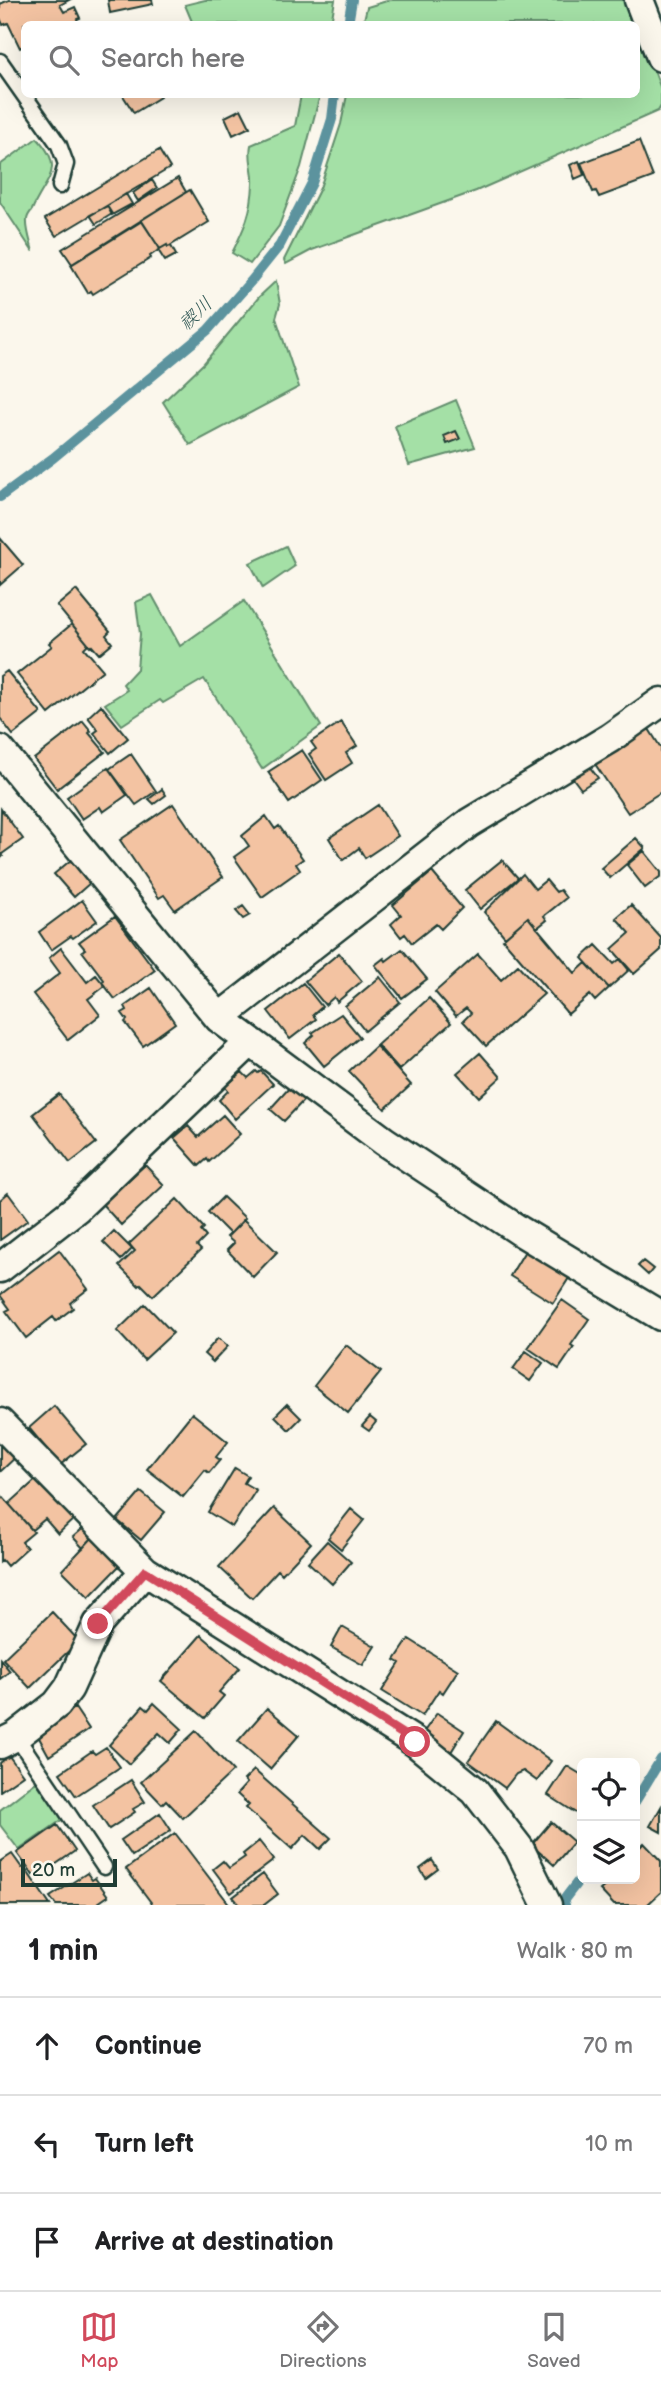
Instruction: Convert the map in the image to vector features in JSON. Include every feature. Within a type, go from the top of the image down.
[{"type":"street","points":[[639,0],[661,57]]},
{"type":"street","points":[[219,1018],[469,823],[610,738],[661,702]]},
{"type":"street","points":[[0,750],[219,1018],[384,1141],[520,1231],[661,1316]]},
{"type":"street","points":[[0,1268],[77,1208],[250,1042]]},
{"type":"street","points":[[0,1423],[145,1571],[415,1742],[475,1791],[519,1848],[547,1905]]},
{"type":"street","points":[[8,1740],[57,1704],[69,1688],[98,1624],[145,1571]]},
{"type":"lane","points":[[0,61],[21,91]]},
{"type":"lane","points":[[26,98],[59,145],[65,164],[60,186]]},
{"type":"lane","points":[[8,1740],[104,1867]]},
{"type":"green space","points":[[205,0],[335,0],[332,21],[192,21],[185,5]]},
{"type":"green space","points":[[390,0],[627,0],[635,21],[364,21],[367,7]]},
{"type":"green space","points":[[640,34],[661,89],[661,106],[658,111],[476,191],[312,250],[286,264],[284,260],[320,188],[341,124],[346,98],[640,98]]},
{"type":"green space","points":[[300,98],[319,98],[301,167],[279,226],[250,264],[232,253],[244,228],[251,203],[251,145],[295,126]]},
{"type":"green space","points":[[37,138],[51,158],[52,167],[51,174],[27,219],[33,252],[0,202],[0,165]]},
{"type":"green space","points":[[276,281],[280,304],[276,318],[299,387],[190,445],[163,402],[204,363],[259,297]]},
{"type":"green space","points":[[456,400],[475,447],[409,465],[395,426]]},
{"type":"green space","points":[[286,546],[295,566],[263,588],[250,563]]},
{"type":"green space","points":[[152,595],[180,646],[244,601],[321,726],[262,769],[204,679],[163,703],[160,700],[122,725],[105,704],[127,690],[123,684],[137,669],[140,634],[136,602]]},
{"type":"green space","points":[[36,1782],[63,1819],[19,1850],[0,1825],[0,1810]]},
{"type":"building","points":[[9,0],[69,0],[60,5],[64,12],[75,7],[80,18],[78,21],[21,21],[20,48],[8,23],[3,25],[0,4]]},
{"type":"building","points":[[108,0],[152,0],[153,4],[110,13]]},
{"type":"building","points":[[125,98],[158,98],[134,113]]},
{"type":"building","points":[[241,109],[250,127],[233,135],[225,117]]},
{"type":"building","points":[[639,141],[653,177],[599,197],[596,191],[593,192],[581,163]]},
{"type":"building","points":[[159,150],[170,168],[56,236],[45,219]]},
{"type":"building","points":[[579,161],[584,175],[575,179],[570,165]]},
{"type":"building","points":[[178,178],[186,192],[72,264],[62,249]]},
{"type":"building","points":[[152,180],[157,188],[138,201],[133,193]]},
{"type":"building","points":[[190,190],[209,222],[168,247],[167,245],[160,249],[141,220]]},
{"type":"building","points":[[126,194],[132,204],[112,215],[107,206]]},
{"type":"building","points":[[107,206],[112,214],[96,224],[90,215]]},
{"type":"building","points":[[142,221],[160,249],[150,256],[151,258],[93,294],[91,291],[88,293],[71,265]]},
{"type":"building","points":[[167,245],[171,246],[176,255],[165,261],[158,250]]},
{"type":"building","points":[[456,431],[460,439],[447,444],[444,436]]},
{"type":"building","points":[[0,538],[23,565],[0,585]]},
{"type":"building","points":[[76,590],[110,631],[106,635],[112,643],[99,654],[57,606]]},
{"type":"building","points":[[72,624],[88,644],[84,648],[103,670],[49,714],[17,674],[52,646],[49,643]]},
{"type":"building","points":[[7,671],[41,713],[13,735],[0,718],[0,676]]},
{"type":"building","points":[[101,705],[128,738],[110,753],[94,733],[98,730],[88,717]]},
{"type":"building","points":[[83,721],[105,752],[57,789],[34,759]]},
{"type":"building","points":[[341,722],[357,746],[346,753],[352,763],[326,780],[309,754],[316,749],[311,742]]},
{"type":"building","points":[[649,729],[661,748],[661,792],[628,813],[595,764]]},
{"type":"building","points":[[302,750],[322,780],[289,803],[268,772]]},
{"type":"building","points":[[131,754],[156,791],[136,805],[109,769]]},
{"type":"building","points":[[589,766],[598,778],[581,789],[572,777]]},
{"type":"building","points":[[108,768],[127,795],[103,812],[100,807],[82,819],[67,797]]},
{"type":"building","points":[[162,789],[166,795],[154,804],[149,799]]},
{"type":"building","points":[[173,804],[223,877],[175,910],[164,895],[159,898],[120,840]]},
{"type":"building","points":[[378,805],[398,836],[365,858],[359,848],[343,860],[329,838]]},
{"type":"building","points":[[1,809],[23,839],[2,854],[0,859]]},
{"type":"building","points":[[266,816],[275,829],[279,826],[303,859],[296,864],[300,870],[262,897],[234,857],[249,846],[242,836]]},
{"type":"building","points":[[636,838],[645,848],[610,878],[601,868]]},
{"type":"building","points":[[644,851],[661,872],[661,876],[645,888],[627,865]]},
{"type":"building","points":[[71,860],[90,883],[74,897],[54,874]]},
{"type":"building","points":[[502,860],[518,878],[480,909],[465,890]]},
{"type":"building","points":[[432,872],[462,908],[441,929],[436,924],[412,943],[405,934],[401,937],[391,924],[401,915],[393,905]]},
{"type":"building","points":[[523,874],[535,889],[546,880],[556,892],[560,890],[566,898],[544,916],[547,920],[537,928],[528,917],[505,937],[484,912]]},
{"type":"building","points":[[82,900],[97,921],[51,950],[39,932]]},
{"type":"building","points":[[631,905],[661,938],[661,950],[634,974],[612,949],[630,933],[616,918]]},
{"type":"building","points":[[243,906],[250,915],[243,919],[236,911]]},
{"type":"building","points":[[115,916],[155,970],[115,999],[82,951],[85,949],[79,942]]},
{"type":"building","points":[[528,917],[575,973],[586,963],[609,988],[595,1001],[590,995],[568,1014],[503,939]]},
{"type":"building","points":[[596,945],[614,964],[620,959],[629,970],[609,988],[582,958]]},
{"type":"building","points":[[61,948],[87,982],[96,975],[105,986],[88,999],[100,1015],[68,1040],[33,994],[60,973],[49,958]]},
{"type":"building","points":[[402,949],[427,979],[402,998],[375,965],[384,958],[386,961]]},
{"type":"building","points":[[339,953],[362,981],[337,1002],[334,997],[325,1005],[305,981]]},
{"type":"building","points":[[478,954],[501,980],[518,965],[544,994],[486,1046],[463,1021],[471,1013],[466,1008],[456,1016],[435,992]]},
{"type":"building","points":[[380,977],[400,1002],[365,1031],[345,1006]]},
{"type":"building","points":[[303,983],[322,1007],[313,1015],[316,1019],[290,1039],[268,1011]]},
{"type":"building","points":[[151,988],[175,1023],[143,1046],[125,1022],[127,1020],[122,1013],[127,1010],[125,1006]]},
{"type":"building","points":[[429,998],[451,1023],[399,1070],[377,1045]]},
{"type":"building","points":[[341,1014],[360,1037],[324,1066],[305,1043],[314,1035],[312,1033]]},
{"type":"building","points":[[376,1046],[411,1085],[385,1109],[349,1071]]},
{"type":"building","points":[[480,1053],[501,1077],[479,1097],[457,1073]]},
{"type":"building","points":[[256,1071],[261,1071],[273,1084],[235,1119],[219,1100],[228,1091],[225,1087],[242,1072],[248,1078]]},
{"type":"building","points":[[291,1086],[305,1099],[284,1121],[270,1109]]},
{"type":"building","points":[[59,1094],[96,1143],[70,1163],[33,1114]]},
{"type":"building","points":[[223,1115],[240,1134],[209,1162],[207,1159],[199,1166],[174,1138],[188,1126],[198,1137]]},
{"type":"building","points":[[145,1165],[164,1185],[121,1225],[102,1204]]},
{"type":"building","points":[[8,1193],[28,1220],[0,1240],[0,1200]]},
{"type":"building","points":[[223,1197],[245,1218],[230,1234],[208,1212]]},
{"type":"building","points":[[177,1199],[204,1228],[201,1231],[206,1237],[197,1246],[201,1250],[153,1296],[119,1266],[135,1251],[129,1244]]},
{"type":"building","points":[[244,1220],[277,1252],[253,1277],[227,1250],[234,1243],[227,1237]]},
{"type":"building","points":[[114,1231],[132,1249],[121,1260],[103,1242]]},
{"type":"building","points":[[59,1250],[88,1289],[70,1303],[73,1308],[56,1321],[53,1317],[26,1338],[6,1311],[10,1309],[0,1295]]},
{"type":"building","points":[[525,1251],[569,1278],[553,1303],[510,1276]]},
{"type":"building","points":[[643,1261],[653,1269],[648,1275],[638,1266]]},
{"type":"building","points":[[562,1300],[589,1319],[559,1369],[528,1348]]},
{"type":"building","points":[[145,1304],[173,1333],[144,1360],[117,1331]]},
{"type":"building","points":[[218,1338],[228,1346],[213,1362],[204,1354]]},
{"type":"building","points":[[346,1345],[381,1372],[348,1413],[314,1386]]},
{"type":"building","points":[[526,1351],[543,1363],[530,1381],[513,1369]]},
{"type":"building","points":[[287,1404],[301,1418],[289,1430],[275,1416]]},
{"type":"building","points":[[54,1406],[86,1444],[60,1465],[29,1428]]},
{"type":"building","points":[[192,1413],[228,1442],[216,1457],[220,1460],[209,1473],[205,1470],[183,1497],[147,1469]]},
{"type":"building","points":[[370,1417],[376,1422],[369,1431],[362,1426]]},
{"type":"building","points":[[0,1436],[18,1455],[0,1472]]},
{"type":"building","points":[[235,1468],[248,1476],[244,1483],[256,1490],[232,1527],[208,1512]]},
{"type":"building","points":[[39,1477],[76,1517],[58,1534],[45,1519],[32,1530],[9,1504]]},
{"type":"building","points":[[141,1492],[165,1512],[141,1540],[117,1520]]},
{"type":"building","points":[[0,1494],[34,1532],[22,1542],[27,1548],[7,1566],[2,1560],[0,1562]]},
{"type":"building","points":[[274,1508],[311,1543],[282,1574],[278,1570],[252,1598],[219,1567]]},
{"type":"building","points":[[351,1509],[364,1520],[341,1549],[328,1538]]},
{"type":"building","points":[[88,1524],[102,1540],[98,1544],[92,1538],[83,1548],[73,1537]]},
{"type":"building","points":[[92,1538],[120,1565],[89,1597],[62,1570]]},
{"type":"building","points":[[327,1541],[351,1562],[332,1584],[308,1562]]},
{"type":"building","points":[[52,1612],[79,1641],[30,1688],[3,1659]]},
{"type":"building","points":[[342,1627],[375,1646],[363,1665],[331,1647]]},
{"type":"building","points":[[201,1635],[240,1668],[219,1692],[224,1696],[205,1718],[161,1681]]},
{"type":"building","points":[[409,1639],[458,1670],[443,1693],[439,1690],[422,1716],[382,1691],[400,1663],[395,1660]]},
{"type":"building","points":[[0,1659],[10,1671],[0,1679]]},
{"type":"building","points":[[154,1703],[182,1729],[170,1743],[159,1733],[129,1764],[109,1745],[143,1706],[148,1710]]},
{"type":"building","points":[[75,1708],[89,1729],[49,1756],[37,1734]]},
{"type":"building","points":[[267,1708],[299,1735],[270,1769],[238,1741]]},
{"type":"building","points":[[437,1713],[464,1731],[451,1752],[423,1733]]},
{"type":"building","points":[[496,1721],[551,1761],[537,1781],[523,1771],[516,1774],[505,1788],[468,1761]]},
{"type":"building","points":[[196,1731],[233,1771],[183,1818],[166,1800],[162,1804],[141,1782]]},
{"type":"building","points":[[106,1747],[120,1767],[76,1796],[60,1773],[92,1751],[95,1754]]},
{"type":"building","points":[[9,1756],[23,1775],[0,1791],[0,1763]]},
{"type":"building","points":[[567,1766],[577,1772],[577,1814],[548,1795]]},
{"type":"building","points":[[254,1770],[331,1838],[320,1849],[305,1835],[292,1849],[246,1808],[249,1805],[237,1794],[247,1783],[244,1780]]},
{"type":"building","points":[[131,1780],[145,1802],[109,1829],[93,1805]]},
{"type":"building","points":[[661,1807],[661,1832],[650,1826]]},
{"type":"building","points":[[160,1813],[171,1830],[132,1856],[121,1840]]},
{"type":"building","points":[[551,1822],[574,1842],[554,1865],[537,1850],[534,1842]]},
{"type":"building","points":[[57,1825],[75,1851],[46,1871],[43,1868],[33,1875],[17,1853]]},
{"type":"building","points":[[175,1833],[230,1905],[153,1905],[126,1869]]},
{"type":"building","points":[[259,1841],[274,1860],[231,1893],[213,1869],[223,1861],[229,1868],[245,1857],[243,1854]]},
{"type":"building","points":[[644,1843],[661,1861],[661,1892],[647,1905],[614,1905],[600,1890],[605,1886],[602,1884],[640,1884],[640,1847]]},
{"type":"building","points":[[12,1854],[50,1905],[0,1905],[0,1862]]},
{"type":"building","points":[[432,1860],[438,1869],[426,1878],[420,1869]]},
{"type":"building","points":[[87,1873],[92,1880],[95,1878],[108,1896],[95,1905],[56,1905],[50,1897]]},
{"type":"building","points":[[263,1874],[278,1894],[264,1905],[240,1905],[233,1897]]},
{"type":"waterway","name":"禊川","points":[[348,21],[352,0]]},
{"type":"waterway","name":"禊川","points":[[0,497],[53,458],[208,330],[252,280],[280,245],[312,183],[332,119],[335,98]]},
{"type":"waterway","points":[[640,1794],[661,1759]]},
{"type":"waterway","points":[[565,1905],[563,1901],[577,1883]]},
{"type":"route","points":[[98,1624],[145,1571],[415,1742]]}]
